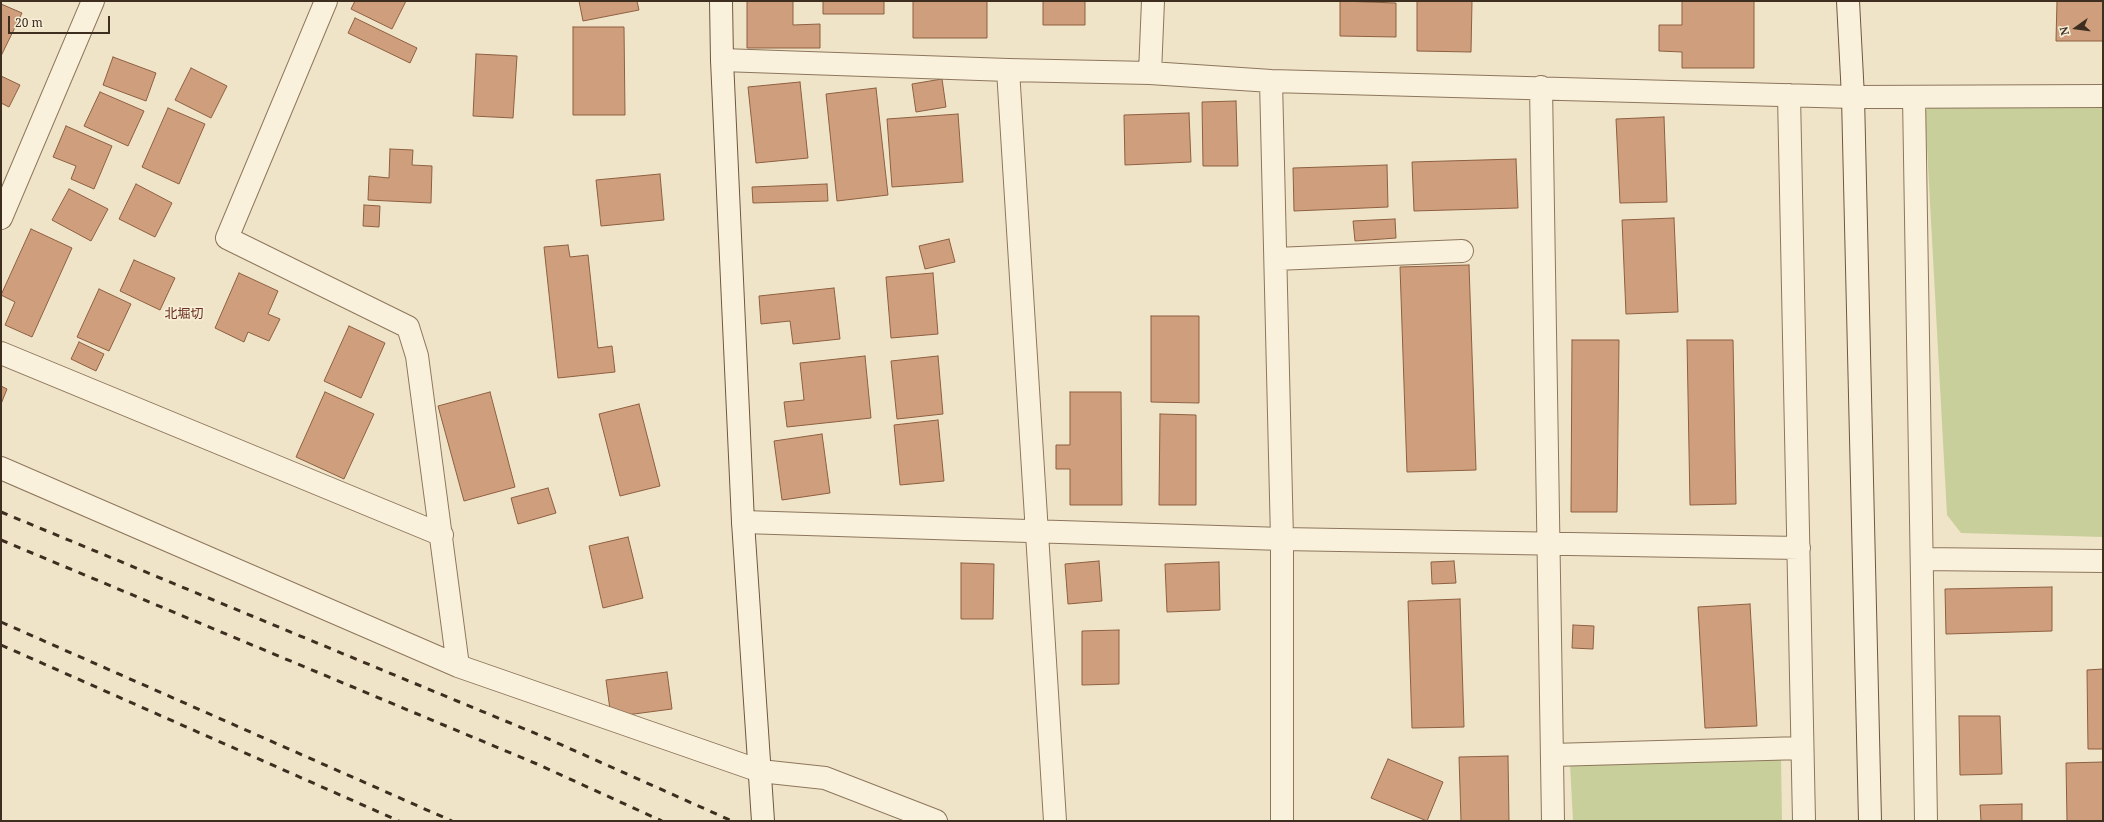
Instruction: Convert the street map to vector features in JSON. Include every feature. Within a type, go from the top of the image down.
[{"type":"street","points":[[1,218],[92,1]]},
{"type":"street","points":[[326,1],[227,238],[408,327],[417,356],[442,535],[458,666]]},
{"type":"street","points":[[721,1],[722,60],[743,522],[763,821]]},
{"type":"street","points":[[1150,73],[1153,1]]},
{"type":"street","points":[[1848,1],[1853,96],[1870,821]]},
{"type":"street","points":[[722,60],[1008,70],[1150,73],[1272,80],[1789,95],[2103,96]]},
{"type":"street","points":[[1008,70],[1055,821]]},
{"type":"street","points":[[1272,80],[1282,539],[1282,821]]},
{"type":"street","points":[[1541,87],[1553,821]]},
{"type":"street","points":[[1789,95],[1804,821]]},
{"type":"street","points":[[1914,96],[1926,821]]},
{"type":"street","points":[[1276,259],[1462,251]]},
{"type":"street","points":[[1,353],[442,535]]},
{"type":"street","points":[[1,468],[458,666],[760,771],[825,778],[936,821]]},
{"type":"street","points":[[743,522],[1282,539],[1799,548]]},
{"type":"street","points":[[1922,559],[2103,561]]},
{"type":"street","points":[[1552,755],[1802,748]]},
{"type":"green space","points":[[2103,101],[2103,537],[1961,533],[1947,515],[1925,111],[1934,102]]},
{"type":"green space","points":[[1781,757],[1782,821],[1573,821],[1570,764]]},
{"type":"building","points":[[355,1],[406,1],[392,29],[351,9]]},
{"type":"building","points":[[579,1],[637,1],[639,10],[583,21]]},
{"type":"building","points":[[747,1],[793,1],[793,25],[820,24],[820,48],[747,48]]},
{"type":"building","points":[[823,1],[884,1],[884,14],[823,14]]},
{"type":"building","points":[[913,1],[987,1],[987,38],[913,38]]},
{"type":"building","points":[[1043,1],[1085,1],[1085,25],[1043,25]]},
{"type":"building","points":[[1340,1],[1396,3],[1396,37],[1340,36]]},
{"type":"building","points":[[1417,1],[1472,1],[1471,52],[1417,51]]},
{"type":"building","points":[[1682,1],[1754,1],[1754,68],[1682,68],[1682,52],[1659,51],[1659,25],[1682,25]]},
{"type":"building","points":[[2057,1],[2103,1],[2103,41],[2056,41]]},
{"type":"building","points":[[1,4],[22,13],[1,56]]},
{"type":"building","points":[[355,18],[417,48],[410,63],[348,33]]},
{"type":"building","points":[[573,27],[624,27],[625,115],[573,115]]},
{"type":"building","points":[[476,54],[517,56],[513,118],[473,116]]},
{"type":"building","points":[[113,57],[156,73],[146,101],[103,85]]},
{"type":"building","points":[[191,68],[227,86],[211,118],[175,100]]},
{"type":"building","points":[[1,76],[20,85],[9,107],[1,103]]},
{"type":"building","points":[[942,79],[946,107],[916,112],[912,84]]},
{"type":"building","points":[[800,82],[808,158],[756,163],[748,87]]},
{"type":"building","points":[[876,88],[888,195],[837,201],[826,94]]},
{"type":"building","points":[[100,92],[144,111],[128,146],[84,126]]},
{"type":"building","points":[[1236,101],[1238,166],[1203,166],[1202,102]]},
{"type":"building","points":[[168,108],[205,124],[179,184],[142,167]]},
{"type":"building","points":[[1189,113],[1191,162],[1125,165],[1124,115]]},
{"type":"building","points":[[958,114],[963,182],[892,187],[887,119]]},
{"type":"building","points":[[1664,117],[1667,202],[1620,203],[1616,119]]},
{"type":"building","points":[[66,126],[112,146],[94,189],[71,179],[76,166],[53,157]]},
{"type":"building","points":[[390,149],[413,150],[412,165],[432,166],[431,203],[368,200],[369,176],[389,178]]},
{"type":"building","points":[[1516,159],[1518,208],[1414,211],[1412,162]]},
{"type":"building","points":[[1387,165],[1388,207],[1294,211],[1293,168]]},
{"type":"building","points":[[660,174],[664,220],[601,226],[596,180]]},
{"type":"building","points":[[136,184],[172,203],[155,237],[119,219]]},
{"type":"building","points":[[827,184],[828,201],[753,203],[752,187]]},
{"type":"building","points":[[69,189],[108,209],[91,241],[52,220]]},
{"type":"building","points":[[364,205],[380,206],[379,227],[363,226]]},
{"type":"building","points":[[1674,218],[1678,312],[1626,314],[1622,220]]},
{"type":"building","points":[[1395,219],[1396,238],[1355,241],[1353,221]]},
{"type":"building","points":[[31,229],[72,248],[32,337],[5,325],[15,302],[1,295]]},
{"type":"building","points":[[949,239],[955,262],[925,269],[919,246]]},
{"type":"building","points":[[568,245],[570,257],[588,255],[598,348],[612,346],[615,372],[558,378],[544,247]]},
{"type":"building","points":[[134,260],[175,278],[160,310],[120,291]]},
{"type":"building","points":[[1469,265],[1476,470],[1407,472],[1400,267]]},
{"type":"building","points":[[239,273],[278,291],[268,314],[280,319],[269,341],[248,332],[244,342],[215,328]]},
{"type":"building","points":[[933,273],[938,334],[891,338],[886,277]]},
{"type":"building","points":[[834,288],[840,339],[793,344],[790,321],[761,324],[759,296]]},
{"type":"building","points":[[99,289],[131,304],[109,351],[77,337]]},
{"type":"building","points":[[1151,316],[1199,316],[1199,403],[1151,402]]},
{"type":"building","points":[[349,326],[385,343],[361,398],[324,381]]},
{"type":"building","points":[[1572,340],[1619,340],[1617,512],[1571,512]]},
{"type":"building","points":[[1687,340],[1733,340],[1736,504],[1690,505]]},
{"type":"building","points":[[79,342],[104,354],[96,371],[71,359]]},
{"type":"building","points":[[865,356],[871,418],[787,427],[784,402],[804,400],[800,363]]},
{"type":"building","points":[[938,356],[943,414],[897,419],[891,361]]},
{"type":"building","points":[[1,386],[7,389],[1,404]]},
{"type":"building","points":[[325,392],[374,414],[344,479],[296,457]]},
{"type":"building","points":[[490,392],[515,487],[464,501],[438,406]]},
{"type":"building","points":[[1070,392],[1121,392],[1122,505],[1070,505],[1070,469],[1056,469],[1056,445],[1070,445]]},
{"type":"building","points":[[639,404],[660,486],[620,496],[599,414]]},
{"type":"building","points":[[1160,414],[1196,415],[1196,505],[1159,505]]},
{"type":"building","points":[[938,420],[944,481],[900,485],[894,425]]},
{"type":"building","points":[[822,434],[830,493],[782,500],[774,441]]},
{"type":"building","points":[[548,488],[556,513],[518,524],[511,498]]},
{"type":"building","points":[[628,537],[643,598],[603,608],[589,546]]},
{"type":"building","points":[[1099,561],[1102,601],[1068,604],[1065,564]]},
{"type":"building","points":[[1454,561],[1456,583],[1432,584],[1431,562]]},
{"type":"building","points":[[1219,562],[1220,610],[1167,612],[1165,564]]},
{"type":"building","points":[[961,563],[994,564],[993,619],[961,619]]},
{"type":"building","points":[[2052,587],[2052,631],[1946,634],[1945,589]]},
{"type":"building","points":[[1460,599],[1464,727],[1412,728],[1408,601]]},
{"type":"building","points":[[1750,604],[1757,726],[1705,728],[1698,607]]},
{"type":"building","points":[[1573,625],[1594,626],[1593,649],[1572,648]]},
{"type":"building","points":[[1119,630],[1119,684],[1082,685],[1082,631]]},
{"type":"building","points":[[2103,669],[2103,749],[2088,749],[2087,670]]},
{"type":"building","points":[[667,672],[672,709],[611,717],[606,680]]},
{"type":"building","points":[[1959,716],[2000,716],[2002,774],[1960,775]]},
{"type":"building","points":[[1508,756],[1509,821],[1461,821],[1459,757]]},
{"type":"building","points":[[1388,759],[1443,782],[1427,821],[1371,798]]},
{"type":"building","points":[[2103,762],[2103,821],[2067,821],[2066,763]]},
{"type":"building","points":[[2022,804],[2022,821],[1981,821],[1980,805]]},
{"type":"railway","points":[[1,512],[544,737],[732,821]]},
{"type":"railway","points":[[1,540],[537,764],[662,821]]},
{"type":"railway","points":[[1,622],[452,821]]},
{"type":"railway","points":[[1,645],[399,821]]},
{"type":"district","name":"北堀切","points":[[184,314]]}]
